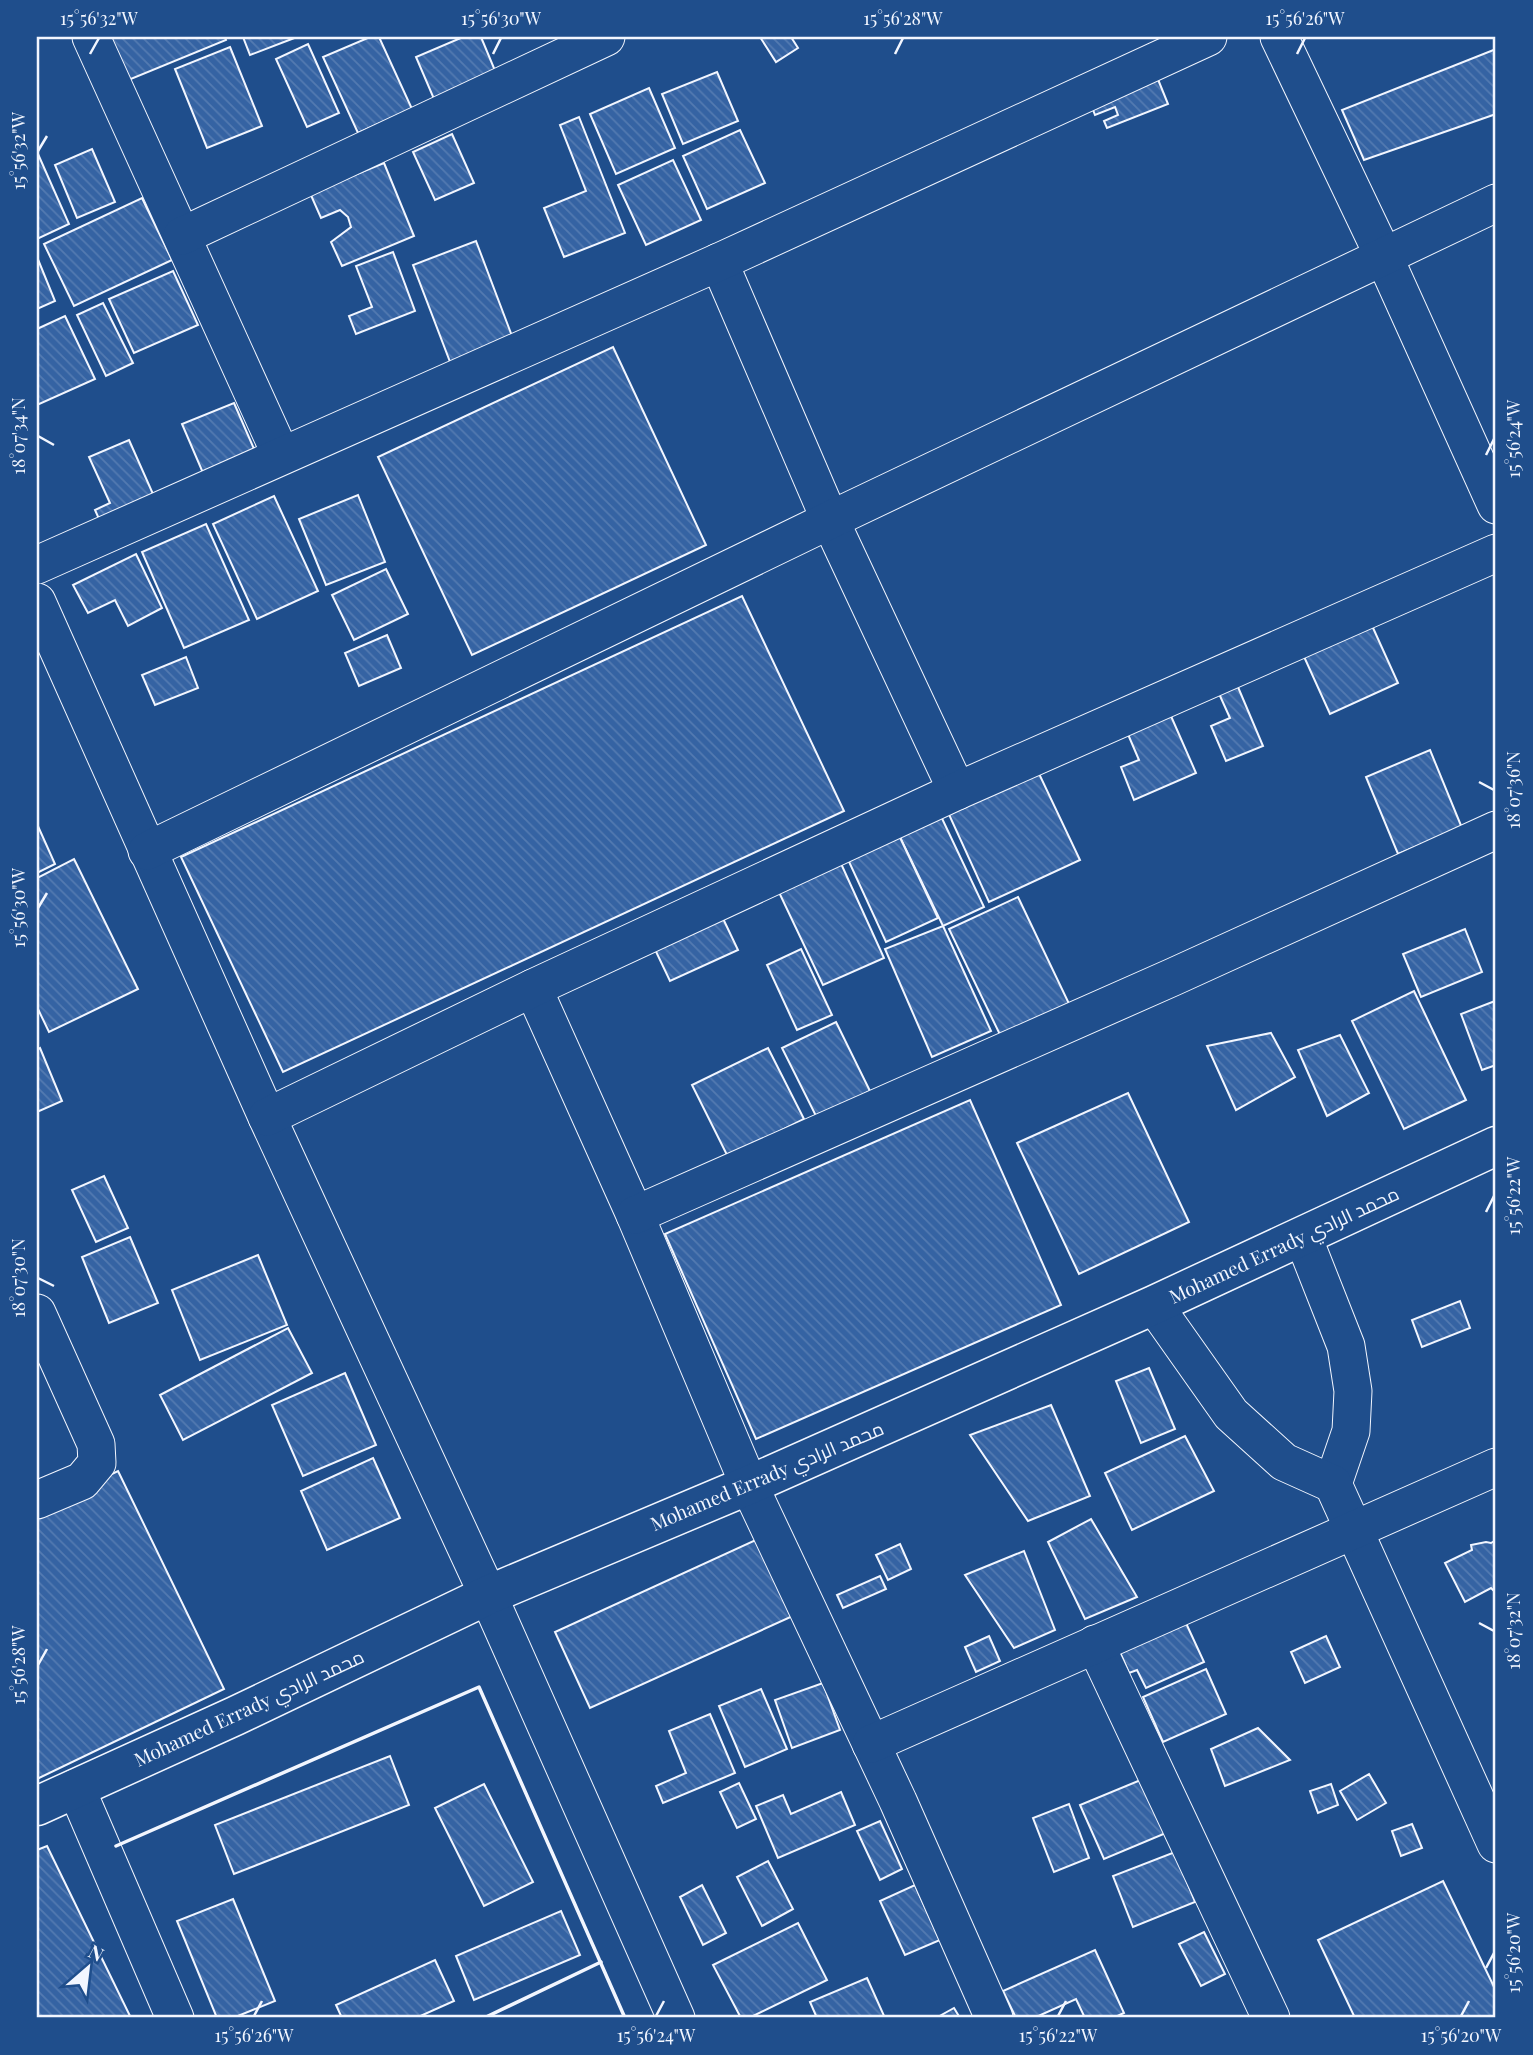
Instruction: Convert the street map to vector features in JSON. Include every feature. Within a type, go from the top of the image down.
[{"type":"street","points":[[91,37],[281,455]]},
{"type":"street","points":[[182,236],[606,37]]},
{"type":"street","points":[[37,565],[719,262],[1208,37]]},
{"type":"street","points":[[1279,37],[1384,257],[1496,505]]},
{"type":"street","points":[[146,851],[830,520],[1496,203]]},
{"type":"street","points":[[719,262],[830,520],[957,791]]},
{"type":"street","points":[[267,1117],[533,988],[957,791],[1496,553]]},
{"type":"street","points":[[37,602],[146,851],[488,1595],[676,2018]]},
{"type":"street","points":[[635,1215],[1496,830]]},
{"type":"street","points":[[533,988],[635,1215],[749,1486],[994,2018]]},
{"type":"street","name":"Mohamed Errady محمد الرادي","points":[[37,1806],[235,1716],[488,1595],[749,1486],[1154,1306],[1496,1146]]},
{"type":"street","points":[[1303,1237],[1346,1346],[1353,1391],[1351,1431],[1333,1484]]},
{"type":"street","points":[[1154,1306],[1231,1413],[1284,1462],[1333,1484],[1496,1844]]},
{"type":"street","points":[[37,1500],[82,1481],[97,1463],[96,1444],[41,1333]]},
{"type":"street","points":[[870,1744],[1496,1467]]},
{"type":"street","points":[[1095,1644],[1271,2018]]},
{"type":"street","points":[[76,1788],[175,2018]]},
{"type":"building","points":[[108,37],[225,37],[226,40],[126,81]]},
{"type":"building","points":[[243,37],[297,37],[250,55]]},
{"type":"building","points":[[370,37],[379,37],[412,109],[358,133],[323,57]]},
{"type":"building","points":[[463,37],[481,37],[496,73],[434,99],[416,57]]},
{"type":"building","points":[[760,37],[791,37],[798,48],[776,62]]},
{"type":"building","points":[[308,44],[339,113],[307,127],[276,59]]},
{"type":"building","points":[[230,47],[262,126],[207,148],[175,69]]},
{"type":"building","points":[[1496,49],[1496,114],[1364,160],[1342,110]]},
{"type":"building","points":[[717,72],[738,121],[683,144],[662,94]]},
{"type":"building","points":[[1155,72],[1168,104],[1107,128],[1104,121],[1118,115],[1115,107],[1095,115],[1089,99]]},
{"type":"building","points":[[649,88],[675,148],[616,174],[590,114]]},
{"type":"building","points":[[579,117],[625,233],[564,257],[544,208],[586,191],[560,125]]},
{"type":"building","points":[[740,130],[765,183],[707,209],[683,156]]},
{"type":"building","points":[[452,134],[474,183],[435,200],[413,152]]},
{"type":"building","points":[[92,149],[115,202],[77,218],[55,165]]},
{"type":"building","points":[[37,155],[69,224],[37,239]]},
{"type":"building","points":[[673,160],[701,220],[646,245],[618,185]]},
{"type":"building","points":[[384,163],[414,236],[342,266],[331,242],[351,227],[348,217],[340,210],[321,218],[310,193]]},
{"type":"building","points":[[142,198],[172,260],[74,306],[44,244]]},
{"type":"building","points":[[476,241],[515,344],[452,367],[413,265]]},
{"type":"building","points":[[393,252],[415,311],[356,334],[349,316],[372,307],[356,266]]},
{"type":"building","points":[[37,257],[55,301],[37,309]]},
{"type":"building","points":[[173,271],[198,325],[134,353],[109,299]]},
{"type":"building","points":[[103,303],[133,363],[106,376],[77,315]]},
{"type":"building","points":[[65,316],[95,379],[37,405],[37,329]]},
{"type":"building","points":[[613,347],[706,545],[472,655],[378,457]]},
{"type":"building","points":[[234,403],[258,458],[206,480],[182,424]]},
{"type":"building","points":[[129,440],[157,503],[103,528],[95,510],[110,503],[89,457]]},
{"type":"building","points":[[358,495],[385,562],[326,585],[299,519]]},
{"type":"building","points":[[274,496],[318,591],[257,619],[213,524]]},
{"type":"building","points":[[206,524],[249,620],[184,648],[142,552]]},
{"type":"building","points":[[136,554],[162,608],[128,626],[115,600],[88,613],[73,585]]},
{"type":"building","points":[[386,569],[408,614],[354,640],[332,595]]},
{"type":"building","points":[[742,596],[844,811],[283,1072],[181,857]]},
{"type":"building","points":[[1369,619],[1398,683],[1330,714],[1301,650]]},
{"type":"building","points":[[387,635],[401,668],[359,686],[345,653]]},
{"type":"building","points":[[186,657],[198,688],[155,705],[142,675]]},
{"type":"building","points":[[1235,680],[1263,746],[1226,761],[1211,726],[1230,718],[1216,687]]},
{"type":"building","points":[[1167,707],[1196,773],[1134,800],[1121,767],[1139,760],[1124,725]]},
{"type":"building","points":[[1430,750],[1462,828],[1398,854],[1366,777]]},
{"type":"building","points":[[1033,761],[1080,860],[989,902],[946,808]]},
{"type":"building","points":[[938,810],[984,907],[943,926],[896,829]]},
{"type":"building","points":[[37,824],[55,864],[37,873]]},
{"type":"building","points":[[896,829],[938,918],[886,942],[845,853]]},
{"type":"building","points":[[838,857],[884,958],[823,985],[776,886]]},
{"type":"building","points":[[74,859],[138,989],[49,1032],[37,1007],[37,878]]},
{"type":"building","points":[[1018,897],[1072,1010],[1004,1043],[949,929]]},
{"type":"building","points":[[718,908],[738,950],[670,981],[650,939]]},
{"type":"building","points":[[943,926],[991,1031],[932,1057],[885,949]]},
{"type":"building","points":[[1465,929],[1482,972],[1421,997],[1403,954]]},
{"type":"building","points":[[801,949],[832,1015],[797,1030],[767,965]]},
{"type":"building","points":[[1414,991],[1466,1100],[1404,1129],[1352,1021]]},
{"type":"building","points":[[1495,1001],[1496,1065],[1482,1070],[1461,1014]]},
{"type":"building","points":[[836,1022],[870,1091],[817,1118],[782,1048]]},
{"type":"building","points":[[1271,1033],[1295,1077],[1236,1110],[1207,1046]]},
{"type":"building","points":[[1340,1035],[1369,1093],[1327,1116],[1298,1050]]},
{"type":"building","points":[[40,1048],[62,1101],[37,1112],[37,1050]]},
{"type":"building","points":[[768,1048],[804,1119],[728,1157],[692,1085]]},
{"type":"building","points":[[1128,1093],[1189,1222],[1079,1274],[1017,1143]]},
{"type":"building","points":[[970,1100],[1061,1305],[756,1439],[665,1234]]},
{"type":"building","points":[[104,1176],[128,1228],[96,1242],[72,1190]]},
{"type":"building","points":[[130,1237],[158,1303],[109,1323],[82,1257]]},
{"type":"building","points":[[258,1255],[287,1325],[200,1360],[172,1290]]},
{"type":"building","points":[[1460,1301],[1470,1328],[1422,1347],[1412,1320]]},
{"type":"building","points":[[288,1328],[312,1373],[183,1440],[160,1395]]},
{"type":"building","points":[[1149,1368],[1175,1429],[1141,1443],[1116,1381]]},
{"type":"building","points":[[345,1373],[376,1445],[303,1476],[272,1405]]},
{"type":"building","points":[[1051,1405],[1090,1496],[1028,1521],[970,1435]]},
{"type":"building","points":[[1185,1436],[1214,1491],[1132,1530],[1105,1473]]},
{"type":"building","points":[[373,1458],[400,1518],[327,1550],[301,1491]]},
{"type":"building","points":[[118,1471],[224,1689],[37,1779],[37,1510]]},
{"type":"building","points":[[1091,1519],[1137,1597],[1085,1619],[1048,1542]]},
{"type":"building","points":[[760,1538],[795,1615],[590,1708],[555,1632]]},
{"type":"building","points":[[1496,1540],[1496,1593],[1491,1588],[1465,1602],[1445,1563],[1472,1550],[1471,1545]]},
{"type":"building","points":[[900,1544],[911,1569],[888,1580],[876,1555]]},
{"type":"building","points":[[1024,1551],[1055,1630],[1014,1648],[965,1575]]},
{"type":"building","points":[[880,1576],[886,1589],[843,1608],[837,1595]]},
{"type":"building","points":[[1185,1621],[1204,1662],[1146,1688],[1137,1670],[1129,1673],[1119,1650]]},
{"type":"building","points":[[989,1636],[1000,1661],[976,1672],[965,1647]]},
{"type":"building","points":[[1326,1636],[1340,1667],[1305,1683],[1291,1652]]},
{"type":"building","points":[[1206,1669],[1226,1714],[1163,1742],[1143,1697]]},
{"type":"building","points":[[823,1683],[840,1730],[792,1748],[775,1700]]},
{"type":"building","points":[[761,1689],[787,1749],[745,1767],[719,1706]]},
{"type":"building","points":[[710,1714],[735,1773],[663,1803],[656,1786],[686,1773],[669,1731]]},
{"type":"building","points":[[1258,1728],[1290,1760],[1225,1786],[1211,1749]]},
{"type":"building","points":[[390,1756],[409,1805],[234,1874],[215,1825]]},
{"type":"building","points":[[1369,1774],[1386,1803],[1357,1820],[1340,1791]]},
{"type":"building","points":[[1143,1779],[1166,1833],[1104,1859],[1080,1805]]},
{"type":"building","points":[[739,1783],[756,1819],[737,1828],[720,1792]]},
{"type":"building","points":[[484,1784],[533,1882],[484,1906],[435,1808]]},
{"type":"building","points":[[1331,1784],[1338,1805],[1318,1813],[1310,1791]]},
{"type":"building","points":[[841,1792],[855,1825],[778,1858],[756,1806],[783,1795],[791,1814]]},
{"type":"building","points":[[1069,1804],[1089,1858],[1054,1872],[1033,1818]]},
{"type":"building","points":[[880,1821],[902,1869],[880,1880],[857,1831]]},
{"type":"building","points":[[1412,1824],[1422,1848],[1401,1856],[1392,1831]]},
{"type":"building","points":[[47,1846],[131,2018],[37,2018],[37,1850]]},
{"type":"building","points":[[1175,1852],[1195,1902],[1133,1927],[1113,1876]]},
{"type":"building","points":[[768,1861],[793,1909],[762,1926],[737,1877]]},
{"type":"building","points":[[1443,1881],[1496,1991],[1496,2018],[1355,2018],[1318,1940]]},
{"type":"building","points":[[702,1885],[726,1933],[703,1945],[680,1897]]},
{"type":"building","points":[[915,1885],[940,1940],[905,1955],[880,1901]]},
{"type":"building","points":[[233,1899],[275,2001],[233,2018],[217,2018],[177,1921]]},
{"type":"building","points":[[561,1911],[580,1955],[474,2000],[456,1956]]},
{"type":"building","points":[[798,1923],[827,1980],[749,2018],[741,2018],[713,1965]]},
{"type":"building","points":[[1204,1932],[1225,1974],[1201,1986],[1179,1944]]},
{"type":"building","points":[[1095,1950],[1124,2013],[1113,2018],[1085,2018],[1076,1999],[1034,2018],[1016,2018],[1003,1991]]},
{"type":"building","points":[[435,1960],[454,2001],[416,2018],[342,2018],[336,2005]]},
{"type":"building","points":[[867,1978],[885,2018],[817,2018],[810,2002]]},
{"type":"building","points":[[954,2008],[960,2018],[936,2018]]},
{"type":"wall","points":[[116,1846],[479,1687],[625,2018]]},
{"type":"wall","points":[[484,2018],[601,1962]]}]
